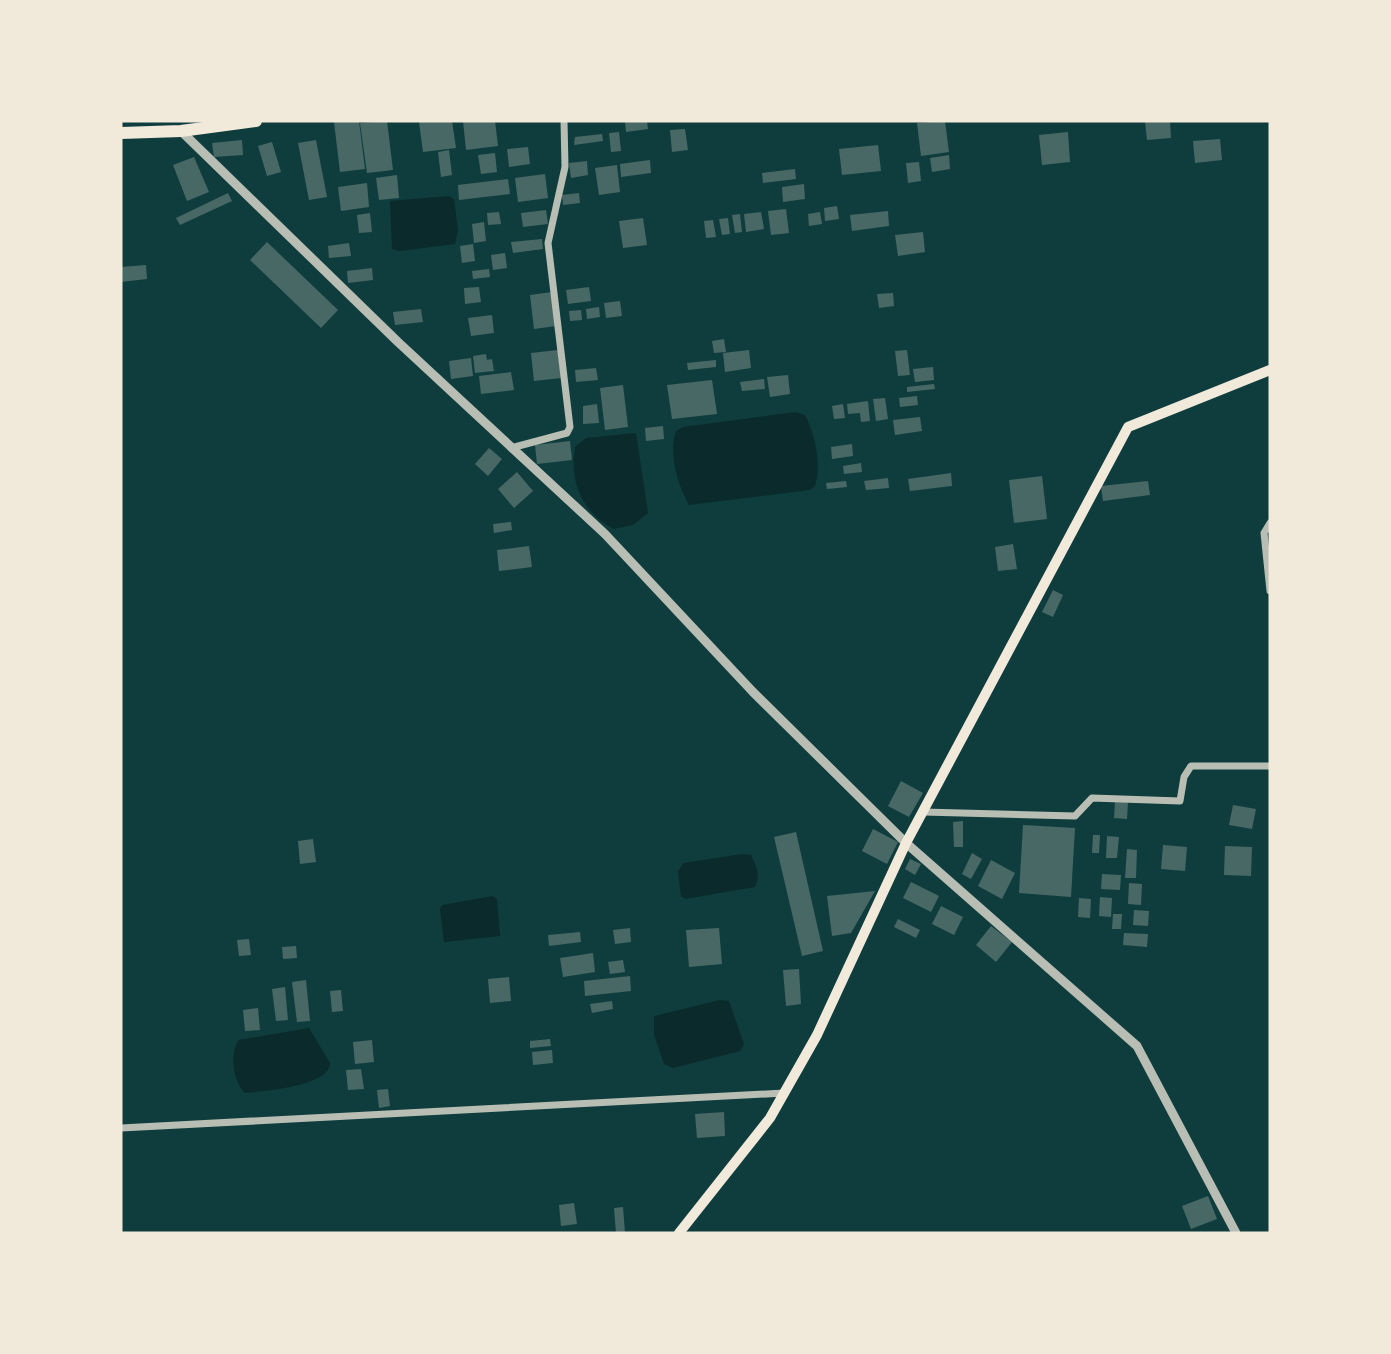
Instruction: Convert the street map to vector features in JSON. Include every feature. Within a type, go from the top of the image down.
[{"type":"highway","points":[[121,133],[181,131],[249,121]]},
{"type":"main road","points":[[171,121],[181,131]]},
{"type":"main road","points":[[679,1233],[770,1118],[817,1035],[906,843],[1128,427],[1270,370]]},
{"type":"street","points":[[511,447],[566,433],[570,427],[548,243],[565,167],[564,121]]},
{"type":"street","points":[[181,131],[605,534],[753,692],[906,843],[1137,1046],[1236,1233]]},
{"type":"street","points":[[1270,523],[1264,533],[1270,591]]},
{"type":"street","points":[[923,812],[1075,816],[1092,798],[1180,801],[1184,777],[1191,766],[1270,766]]},
{"type":"street","points":[[121,1128],[784,1093]]},
{"type":"water","points":[[448,196],[454,199],[458,230],[455,244],[400,251],[392,249],[390,201]]},
{"type":"water","points":[[795,412],[805,415],[812,431],[818,459],[815,486],[810,490],[689,505],[675,469],[673,449],[676,431],[683,427]]},
{"type":"water","points":[[636,433],[648,513],[633,525],[614,529],[594,514],[580,495],[574,472],[575,447],[586,438]]},
{"type":"water","points":[[751,855],[755,863],[758,875],[755,887],[685,899],[681,896],[678,872],[683,863]]},
{"type":"water","points":[[493,896],[497,899],[500,936],[444,942],[440,909],[442,905]]},
{"type":"water","points":[[720,1000],[729,1001],[744,1044],[740,1051],[673,1068],[664,1064],[654,1035],[654,1016]]},
{"type":"water","points":[[309,1028],[330,1063],[327,1071],[320,1077],[295,1086],[245,1093],[235,1075],[233,1060],[239,1040]]},
{"type":"building","points":[[359,121],[365,169],[340,172],[334,122]]},
{"type":"building","points":[[387,121],[393,170],[367,173],[360,123]]},
{"type":"building","points":[[452,121],[456,148],[423,152],[419,122]]},
{"type":"building","points":[[463,121],[495,121],[498,146],[466,150]]},
{"type":"building","points":[[625,121],[647,121],[648,129],[626,132]]},
{"type":"building","points":[[945,121],[949,152],[921,156],[917,123]]},
{"type":"building","points":[[1145,121],[1170,121],[1171,138],[1147,140]]},
{"type":"building","points":[[685,129],[688,150],[672,152],[670,130]]},
{"type":"building","points":[[619,132],[621,151],[611,152],[609,133]]},
{"type":"building","points":[[1068,132],[1070,162],[1042,165],[1039,135]]},
{"type":"building","points":[[602,134],[603,141],[574,145],[575,137]]},
{"type":"building","points":[[1220,139],[1222,160],[1195,163],[1193,141]]},
{"type":"building","points":[[242,140],[243,155],[214,157],[212,143]]},
{"type":"building","points":[[316,140],[327,197],[309,200],[298,143]]},
{"type":"building","points":[[272,142],[281,172],[267,176],[258,146]]},
{"type":"building","points":[[878,145],[881,171],[842,175],[839,149]]},
{"type":"building","points":[[528,147],[530,164],[509,167],[507,149]]},
{"type":"building","points":[[449,150],[452,175],[441,177],[438,152]]},
{"type":"building","points":[[495,153],[497,172],[481,174],[478,155]]},
{"type":"building","points":[[949,155],[950,169],[932,172],[930,158]]},
{"type":"building","points":[[194,157],[209,192],[187,201],[173,165]]},
{"type":"building","points":[[650,160],[651,173],[621,177],[620,164]]},
{"type":"building","points":[[587,161],[588,175],[571,178],[569,163]]},
{"type":"building","points":[[919,162],[921,181],[908,183],[906,163]]},
{"type":"building","points":[[617,165],[620,192],[599,195],[595,168]]},
{"type":"building","points":[[795,169],[796,179],[763,183],[762,173]]},
{"type":"building","points":[[545,174],[548,198],[518,202],[515,178]]},
{"type":"building","points":[[397,175],[399,198],[379,200],[376,178]]},
{"type":"building","points":[[508,179],[510,194],[459,200],[458,185]]},
{"type":"building","points":[[367,183],[369,207],[341,211],[338,187]]},
{"type":"building","points":[[804,184],[805,199],[783,202],[782,187]]},
{"type":"building","points":[[228,193],[232,201],[180,225],[176,218]]},
{"type":"building","points":[[579,193],[580,203],[563,205],[562,195]]},
{"type":"building","points":[[837,206],[839,219],[825,221],[824,208]]},
{"type":"building","points":[[786,209],[789,233],[771,235],[768,211]]},
{"type":"building","points":[[546,210],[548,224],[523,227],[521,213]]},
{"type":"building","points":[[888,211],[889,226],[852,231],[850,215]]},
{"type":"building","points":[[499,212],[501,224],[488,225],[487,213]]},
{"type":"building","points":[[761,212],[764,229],[746,232],[744,214]]},
{"type":"building","points":[[820,212],[822,224],[809,226],[808,214]]},
{"type":"building","points":[[370,213],[372,232],[359,233],[357,215]]},
{"type":"building","points":[[740,214],[742,232],[735,233],[732,215]]},
{"type":"building","points":[[643,218],[647,245],[623,248],[619,221]]},
{"type":"building","points":[[728,218],[730,234],[722,235],[719,219]]},
{"type":"building","points":[[713,220],[716,237],[706,238],[704,221]]},
{"type":"building","points":[[484,222],[486,241],[474,243],[472,224]]},
{"type":"building","points":[[923,232],[925,252],[898,256],[895,235]]},
{"type":"building","points":[[542,239],[543,249],[513,253],[511,242]]},
{"type":"building","points":[[267,242],[338,310],[321,328],[250,260]]},
{"type":"building","points":[[349,243],[351,256],[329,258],[328,246]]},
{"type":"building","points":[[473,244],[475,261],[462,263],[460,246]]},
{"type":"building","points":[[505,253],[507,268],[493,270],[491,255]]},
{"type":"building","points":[[146,265],[147,279],[121,282],[121,267]]},
{"type":"building","points":[[372,268],[373,280],[348,283],[347,271]]},
{"type":"building","points":[[489,269],[490,277],[473,279],[472,271]]},
{"type":"building","points":[[479,287],[481,302],[465,304],[464,288]]},
{"type":"building","points":[[589,287],[591,301],[568,304],[566,290]]},
{"type":"building","points":[[552,292],[556,326],[534,329],[530,295]]},
{"type":"building","points":[[893,293],[894,306],[879,308],[877,294]]},
{"type":"building","points":[[620,301],[622,316],[606,318],[604,303]]},
{"type":"building","points":[[599,307],[600,317],[587,319],[586,309]]},
{"type":"building","points":[[421,309],[423,322],[395,325],[393,312]]},
{"type":"building","points":[[581,310],[582,320],[570,321],[569,311]]},
{"type":"building","points":[[492,315],[494,333],[471,336],[468,318]]},
{"type":"building","points":[[724,339],[726,352],[714,353],[712,341]]},
{"type":"building","points":[[558,350],[561,378],[534,381],[531,353]]},
{"type":"building","points":[[749,350],[751,368],[725,372],[723,353]]},
{"type":"building","points":[[907,350],[910,375],[898,376],[895,351]]},
{"type":"building","points":[[486,354],[487,360],[492,359],[494,371],[475,373],[473,356]]},
{"type":"building","points":[[471,358],[473,376],[451,379],[449,361]]},
{"type":"building","points":[[716,360],[716,367],[688,370],[687,363]]},
{"type":"building","points":[[933,367],[934,380],[915,382],[913,369]]},
{"type":"building","points":[[596,368],[598,380],[576,382],[575,370]]},
{"type":"building","points":[[511,372],[514,390],[481,394],[479,376]]},
{"type":"building","points":[[788,375],[790,394],[770,397],[767,377]]},
{"type":"building","points":[[764,379],[765,389],[742,391],[740,382]]},
{"type":"building","points":[[712,380],[717,414],[672,419],[667,385]]},
{"type":"building","points":[[934,384],[935,389],[907,392],[907,387]]},
{"type":"building","points":[[623,385],[628,427],[605,430],[600,388]]},
{"type":"building","points":[[917,396],[918,405],[900,407],[899,398]]},
{"type":"building","points":[[885,398],[888,419],[876,421],[873,399]]},
{"type":"building","points":[[868,401],[870,421],[861,422],[860,413],[848,414],[847,404]]},
{"type":"building","points":[[597,404],[599,423],[583,424],[583,406]]},
{"type":"building","points":[[843,404],[845,418],[834,419],[832,406]]},
{"type":"building","points":[[920,417],[922,431],[895,435],[893,420]]},
{"type":"building","points":[[663,426],[664,439],[646,441],[645,428]]},
{"type":"building","points":[[570,441],[572,460],[537,464],[535,445]]},
{"type":"building","points":[[852,444],[853,456],[832,459],[831,447]]},
{"type":"building","points":[[489,448],[502,459],[488,476],[475,464]]},
{"type":"building","points":[[861,463],[862,472],[844,474],[843,466]]},
{"type":"building","points":[[517,472],[533,491],[514,508],[498,489]]},
{"type":"building","points":[[951,473],[952,486],[910,491],[908,479]]},
{"type":"building","points":[[1042,476],[1047,519],[1014,523],[1009,480]]},
{"type":"building","points":[[888,478],[889,488],[866,490],[864,481]]},
{"type":"building","points":[[846,481],[847,487],[827,489],[826,483]]},
{"type":"building","points":[[1148,481],[1150,495],[1103,501],[1101,486]]},
{"type":"building","points":[[511,522],[512,530],[494,533],[493,524]]},
{"type":"building","points":[[1013,544],[1017,569],[998,571],[995,547]]},
{"type":"building","points":[[529,546],[532,567],[499,571],[497,550]]},
{"type":"building","points":[[1053,590],[1063,595],[1053,617],[1042,612]]},
{"type":"building","points":[[901,781],[923,793],[909,817],[888,806]]},
{"type":"building","points":[[1115,801],[1128,802],[1127,819],[1114,818]]},
{"type":"building","points":[[1233,805],[1256,809],[1252,829],[1229,825]]},
{"type":"building","points":[[963,821],[963,847],[954,847],[953,822]]},
{"type":"building","points":[[1023,825],[1075,828],[1071,897],[1019,893]]},
{"type":"building","points":[[873,829],[898,842],[887,864],[862,851]]},
{"type":"building","points":[[796,832],[823,951],[802,956],[774,837]]},
{"type":"building","points":[[1093,835],[1100,835],[1099,853],[1092,853]]},
{"type":"building","points":[[1107,836],[1119,837],[1117,858],[1106,858]]},
{"type":"building","points":[[313,839],[316,862],[300,864],[298,841]]},
{"type":"building","points":[[1163,845],[1187,847],[1185,871],[1161,869]]},
{"type":"building","points":[[1225,846],[1252,847],[1251,876],[1224,875]]},
{"type":"building","points":[[1127,849],[1137,850],[1136,878],[1125,878]]},
{"type":"building","points":[[972,853],[982,859],[971,879],[962,874]]},
{"type":"building","points":[[910,859],[921,864],[915,875],[905,869]]},
{"type":"building","points":[[991,860],[1015,873],[1002,899],[978,886]]},
{"type":"building","points":[[1102,874],[1121,875],[1120,890],[1101,889]]},
{"type":"building","points":[[911,882],[939,896],[931,912],[903,898]]},
{"type":"building","points":[[1129,883],[1142,884],[1141,905],[1128,904]]},
{"type":"building","points":[[875,891],[851,933],[832,936],[827,896]]},
{"type":"building","points":[[1100,897],[1112,898],[1111,917],[1099,916]]},
{"type":"building","points":[[1079,898],[1091,899],[1090,918],[1078,917]]},
{"type":"building","points":[[941,906],[963,917],[954,935],[932,924]]},
{"type":"building","points":[[1134,910],[1149,911],[1148,926],[1133,925]]},
{"type":"building","points":[[1113,914],[1122,914],[1121,929],[1112,929]]},
{"type":"building","points":[[898,919],[920,930],[916,938],[894,927]]},
{"type":"building","points":[[991,926],[1012,942],[996,962],[976,945]]},
{"type":"building","points":[[630,928],[631,942],[615,944],[613,930]]},
{"type":"building","points":[[719,928],[722,964],[689,967],[686,930]]},
{"type":"building","points":[[580,932],[581,942],[549,946],[548,935]]},
{"type":"building","points":[[1124,933],[1148,934],[1147,947],[1123,945]]},
{"type":"building","points":[[249,939],[251,955],[239,956],[237,940]]},
{"type":"building","points":[[296,946],[297,958],[283,959],[282,947]]},
{"type":"building","points":[[593,953],[595,972],[563,977],[560,958]]},
{"type":"building","points":[[623,960],[625,972],[610,974],[608,962]]},
{"type":"building","points":[[799,969],[801,1004],[786,1006],[783,970]]},
{"type":"building","points":[[630,976],[631,991],[585,996],[584,981]]},
{"type":"building","points":[[509,977],[511,1001],[490,1003],[488,979]]},
{"type":"building","points":[[306,980],[310,1021],[297,1022],[292,982]]},
{"type":"building","points":[[285,987],[288,1020],[276,1021],[272,989]]},
{"type":"building","points":[[341,990],[343,1011],[332,1012],[330,991]]},
{"type":"building","points":[[612,1001],[613,1009],[592,1013],[590,1004]]},
{"type":"building","points":[[258,1008],[260,1030],[245,1031],[243,1010]]},
{"type":"building","points":[[550,1039],[551,1046],[530,1048],[530,1041]]},
{"type":"building","points":[[372,1040],[374,1062],[355,1064],[353,1042]]},
{"type":"building","points":[[552,1050],[553,1063],[533,1065],[532,1052]]},
{"type":"building","points":[[361,1069],[364,1089],[348,1090],[346,1070]]},
{"type":"building","points":[[388,1089],[390,1106],[379,1108],[377,1090]]},
{"type":"building","points":[[724,1112],[725,1136],[697,1138],[695,1114]]},
{"type":"building","points":[[1208,1196],[1217,1219],[1191,1229],[1182,1206]]},
{"type":"building","points":[[574,1203],[577,1224],[561,1226],[559,1205]]},
{"type":"building","points":[[623,1207],[625,1233],[616,1233],[614,1208]]}]
